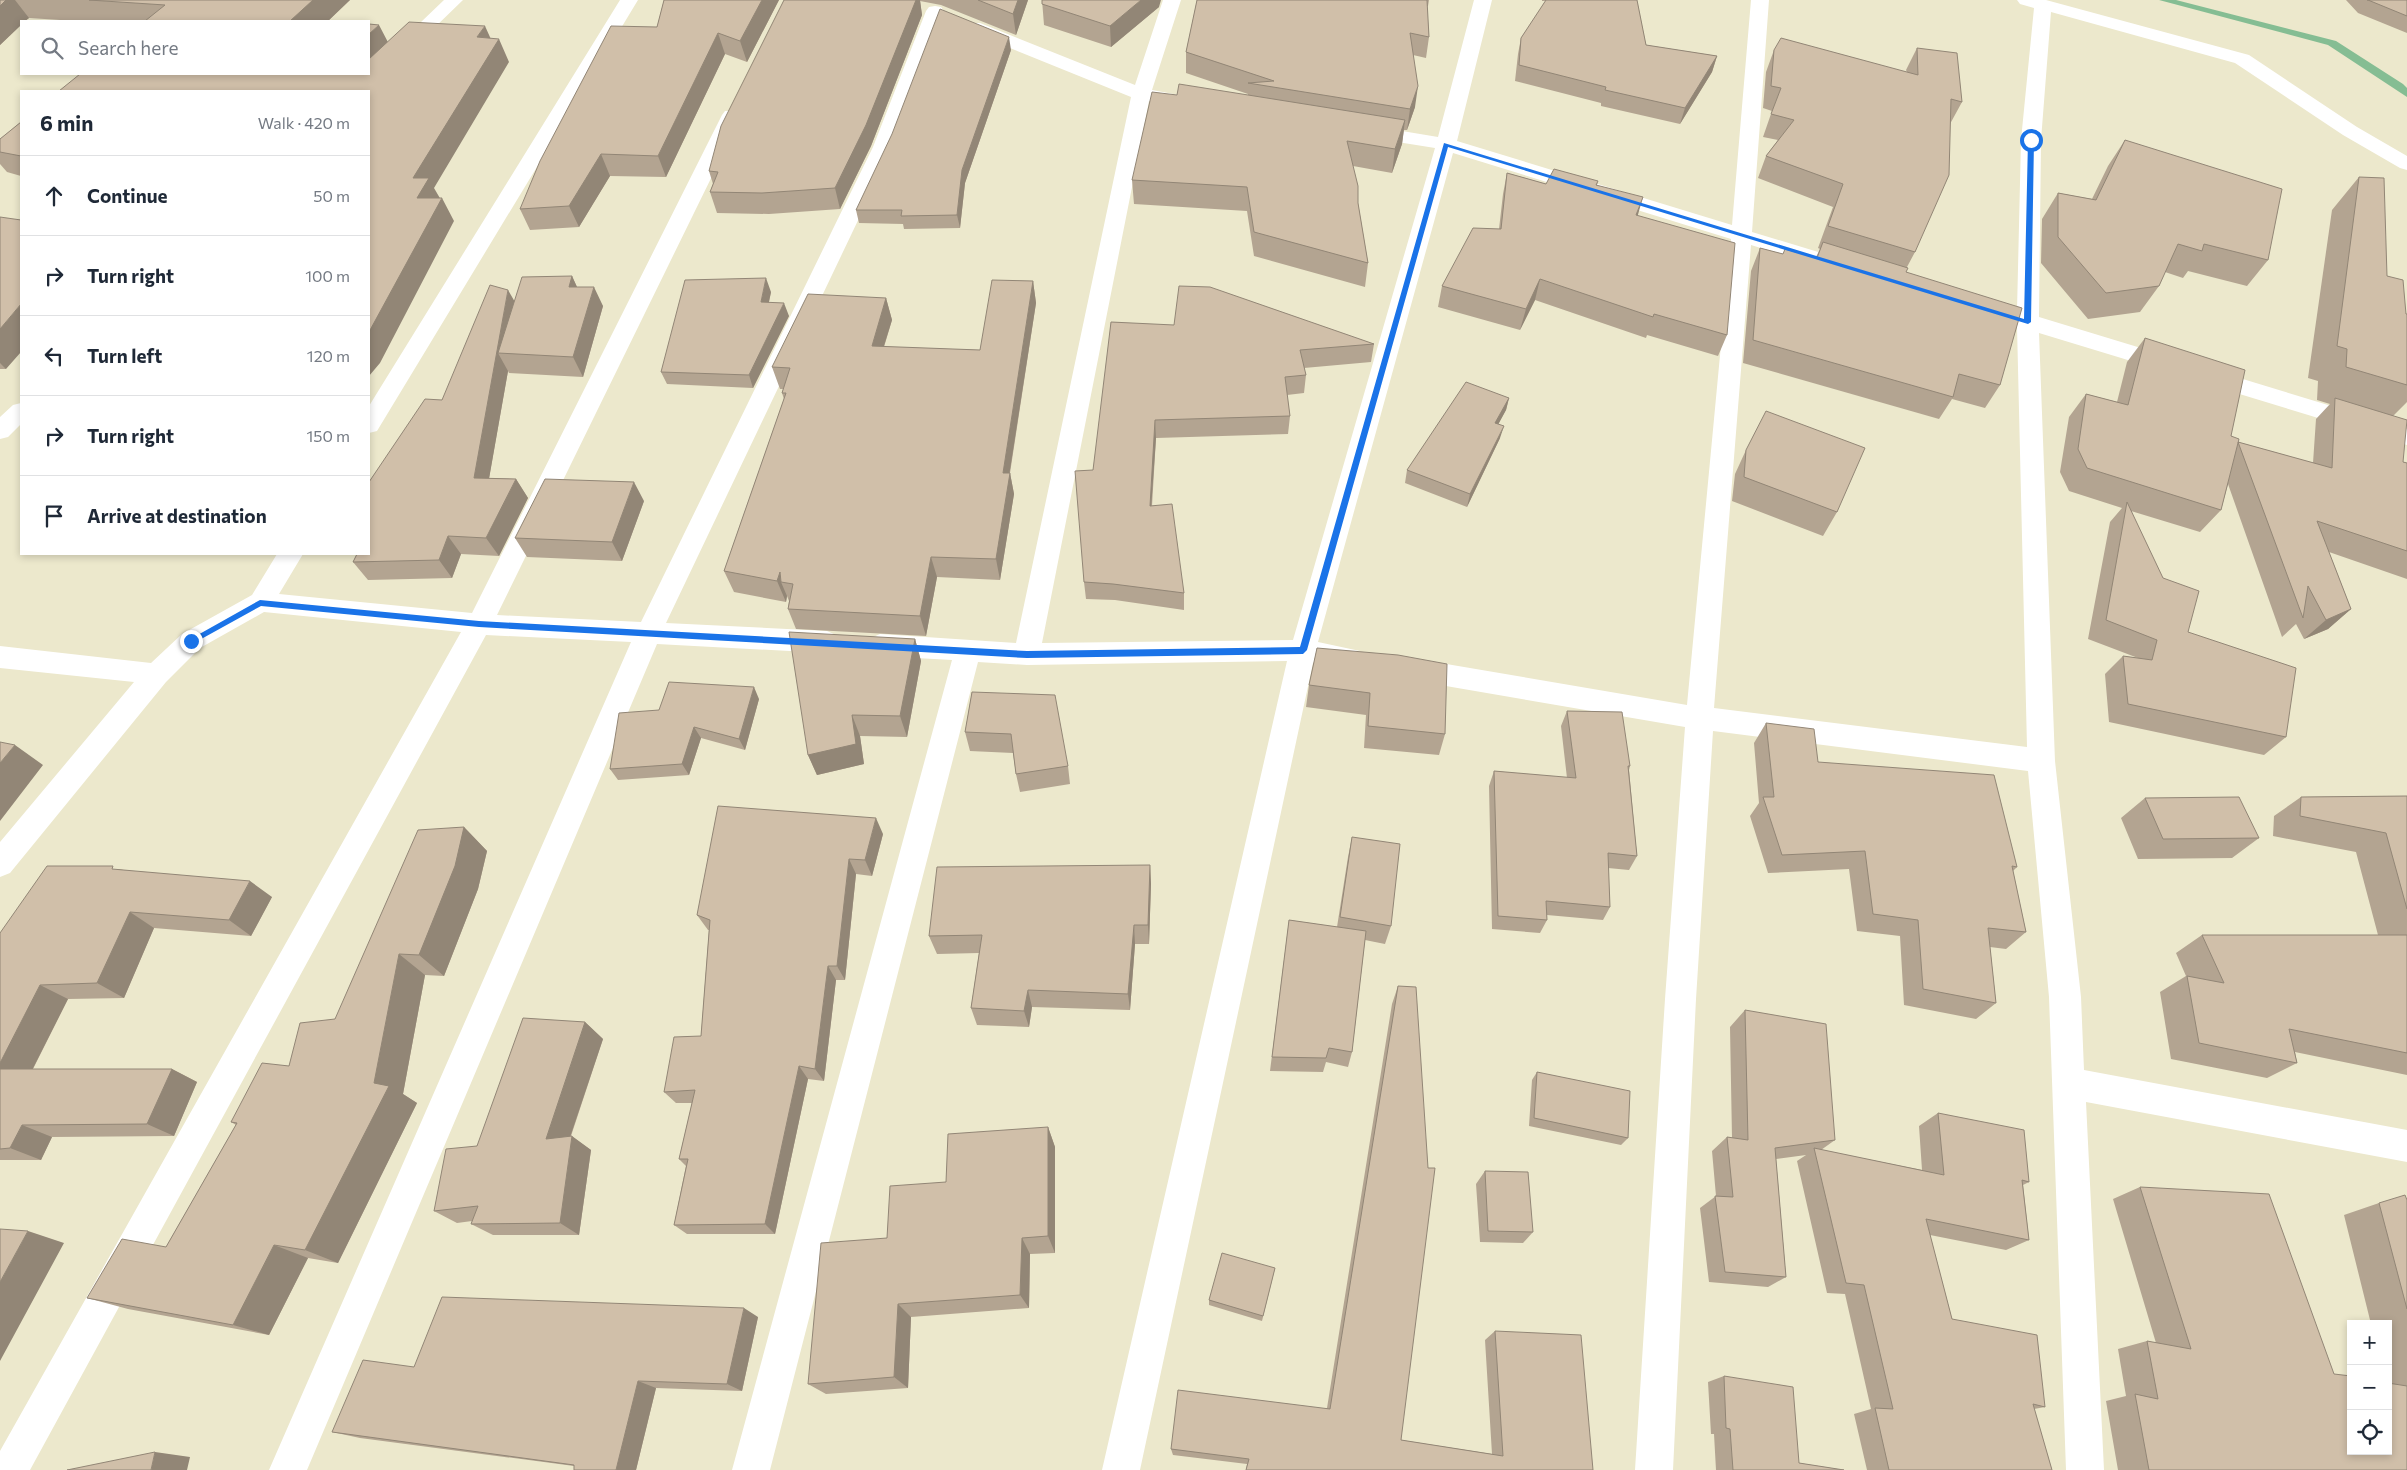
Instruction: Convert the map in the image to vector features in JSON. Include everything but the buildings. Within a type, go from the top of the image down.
[{"type":"street","points":[[359,90],[454,0]]},
{"type":"street","points":[[370,424],[629,0]]},
{"type":"street","points":[[1027,654],[1141,94],[1172,0]]},
{"type":"street","points":[[1121,1470],[1303,650],[1446,144],[1483,0]]},
{"type":"street","points":[[1654,1470],[1672,1126],[1700,718],[1743,236],[1760,0]]},
{"type":"street","points":[[2085,1470],[2065,997],[2041,761],[2028,322],[2033,2],[2242,59],[2350,131],[2407,164]]},
{"type":"street","points":[[288,1470],[649,632],[883,147],[926,9],[1141,94],[1210,106]]},
{"type":"street","points":[[10,1470],[479,624],[744,89]]},
{"type":"street","points":[[1348,128],[1446,144],[1847,268]]},
{"type":"street","points":[[1961,302],[2407,437]]},
{"type":"street","points":[[0,431],[20,412]]},
{"type":"street","points":[[0,864],[157,674],[191,641],[260,602],[289,555]]},
{"type":"street","points":[[260,602],[479,624],[1027,654],[1303,650],[1700,718],[2041,761]]},
{"type":"street","points":[[751,1470],[968,651]]},
{"type":"street","points":[[0,657],[157,674]]},
{"type":"street","points":[[2068,1083],[2407,1146]]},
{"type":"waterway","points":[[2164,0],[2332,43],[2399,86],[2407,94]]},
{"type":"route","points":[[191,641],[260,602],[479,624],[1027,654],[1303,650],[1446,144],[2028,322],[2031,140]]}]
